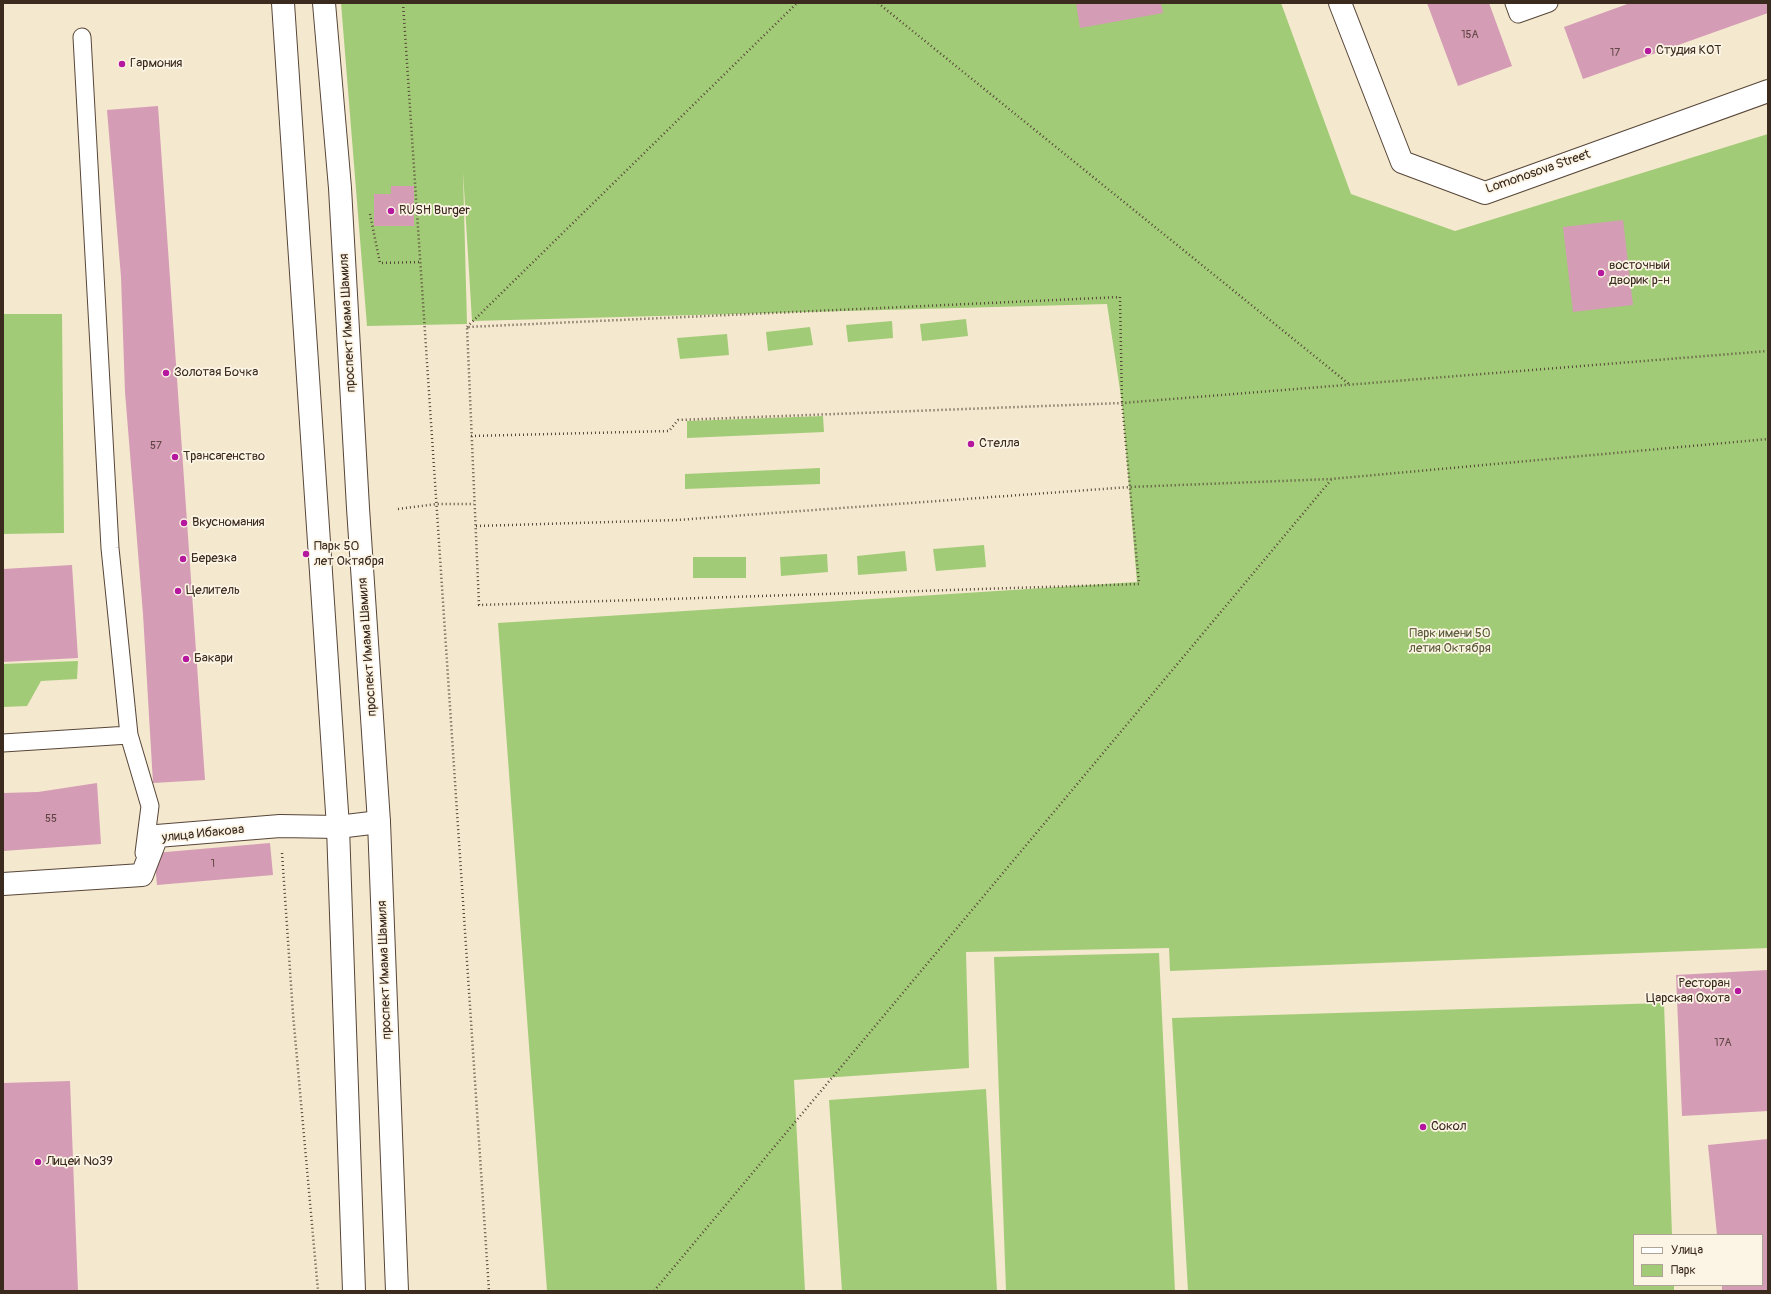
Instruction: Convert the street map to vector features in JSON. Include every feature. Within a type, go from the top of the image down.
[{"type":"main road","points":[[283,3],[338,827],[354,1291]]},
{"type":"main road","name":"проспект Имама Шамиля","points":[[324,3],[340,188],[358,500],[380,822],[397,1291]]},
{"type":"main road","name":"Lomonosova Street","points":[[1340,3],[1402,162],[1485,193],[1768,91]]},
{"type":"main road","name":"улица Ибакова","points":[[142,875],[157,836],[280,826],[338,827],[380,822]]},
{"type":"main road","points":[[3,884],[142,875]]},
{"type":"lane","points":[[1514,3],[1518,14],[1549,3]]},
{"type":"lane","points":[[82,37],[110,548],[129,735],[150,806],[142,875]]},
{"type":"lane","points":[[3,743],[129,735]]},
{"type":"path","points":[[403,3],[489,1291]]},
{"type":"path","points":[[466,328],[1120,297],[1122,403],[1139,584],[479,605],[466,328],[797,3]]},
{"type":"path","points":[[878,3],[1349,385]]},
{"type":"path","points":[[369,207],[380,263],[420,262]]},
{"type":"path","points":[[472,436],[669,431],[678,420],[1122,403],[1768,351]]},
{"type":"path","points":[[476,526],[677,520],[1130,487],[1331,479],[1768,439]]},
{"type":"path","points":[[654,1291],[1331,479]]},
{"type":"path","points":[[398,509],[437,504],[474,504]]},
{"type":"path","points":[[280,826],[293,1014],[318,1291]]},
{"type":"green space","name":"Парк имени 50 летия Октября","points":[[341,3],[1281,3],[1351,194],[1455,231],[1768,134],[1768,948],[1170,971],[1169,948],[966,952],[969,1068],[794,1080],[805,1291],[547,1291],[498,623],[1137,582],[1122,403],[1107,304],[472,321],[463,172],[467,324],[367,326]]},
{"type":"green space","points":[[3,314],[62,314],[64,533],[3,534]]},
{"type":"green space","points":[[966,319],[968,336],[922,341],[920,324]]},
{"type":"green space","points":[[892,321],[893,338],[848,342],[846,325]]},
{"type":"green space","points":[[810,327],[813,345],[768,351],[766,332]]},
{"type":"green space","points":[[727,334],[729,355],[680,359],[677,338]]},
{"type":"green space","points":[[823,416],[824,432],[687,438],[687,421]]},
{"type":"green space","points":[[820,468],[820,484],[685,489],[685,474]]},
{"type":"green space","points":[[984,545],[986,567],[936,571],[933,549]]},
{"type":"green space","points":[[905,551],[907,571],[858,575],[857,556]]},
{"type":"green space","points":[[827,554],[828,572],[781,576],[780,557]]},
{"type":"green space","points":[[693,557],[746,557],[746,578],[693,578]]},
{"type":"green space","points":[[78,661],[77,679],[41,681],[27,706],[3,707],[3,664]]},
{"type":"green space","points":[[1159,953],[1175,1291],[1006,1291],[994,957]]},
{"type":"green space","name":"Сокол","points":[[1664,1003],[1672,1234],[1633,1234],[1633,1286],[1674,1286],[1674,1291],[1188,1291],[1172,1018]]},
{"type":"green space","points":[[986,1089],[997,1291],[842,1291],[829,1100]]},
{"type":"building","points":[[1076,3],[1161,3],[1163,13],[1080,28]]},
{"type":"building","points":[[1427,3],[1489,3],[1512,66],[1458,86]]},
{"type":"building","points":[[1630,3],[1768,3],[1768,13],[1583,79],[1564,27]]},
{"type":"building","points":[[158,106],[205,780],[153,783],[143,614],[125,392],[121,277],[107,110]]},
{"type":"building","points":[[391,186],[414,186],[414,226],[374,226],[374,194],[391,194]]},
{"type":"building","points":[[1623,220],[1633,305],[1573,312],[1563,227]]},
{"type":"building","points":[[72,565],[78,658],[3,662],[3,569]]},
{"type":"building","points":[[97,783],[101,844],[3,851],[3,793],[38,792]]},
{"type":"building","points":[[270,843],[273,875],[157,885],[154,853]]},
{"type":"building","points":[[1768,970],[1768,1111],[1682,1116],[1676,975]]},
{"type":"building","name":"Лицей №39","points":[[70,1081],[78,1291],[3,1291],[3,1083]]},
{"type":"building","points":[[1768,1139],[1768,1291],[1722,1291],[1722,1286],[1763,1286],[1763,1234],[1717,1234],[1708,1145]]},
{"type":"place","name":"Студия КОТ","points":[[1648,51]]},
{"type":"place","name":"Гармония","points":[[122,64]]},
{"type":"place","name":"RUSH Burger","points":[[391,211]]},
{"type":"place","name":"восточный дворик р-н","points":[[1601,273]]},
{"type":"place","name":"Золотая Бочка","points":[[166,373]]},
{"type":"place","name":"Стелла","points":[[971,444]]},
{"type":"place","name":"Трансагенство","points":[[175,457]]},
{"type":"place","name":"Вкусномания","points":[[184,523]]},
{"type":"place","name":"Парк 50 лет Октября","points":[[306,554]]},
{"type":"place","name":"Березка","points":[[183,559]]},
{"type":"place","name":"Целитель","points":[[178,591]]},
{"type":"place","name":"Бакари","points":[[186,659]]},
{"type":"place","name":"Ресторан Царская Охота","points":[[1738,991]]},
{"type":"place","name":"Сокол","points":[[1423,1127]]},
{"type":"place","name":"Лицей №39","points":[[38,1162]]}]
